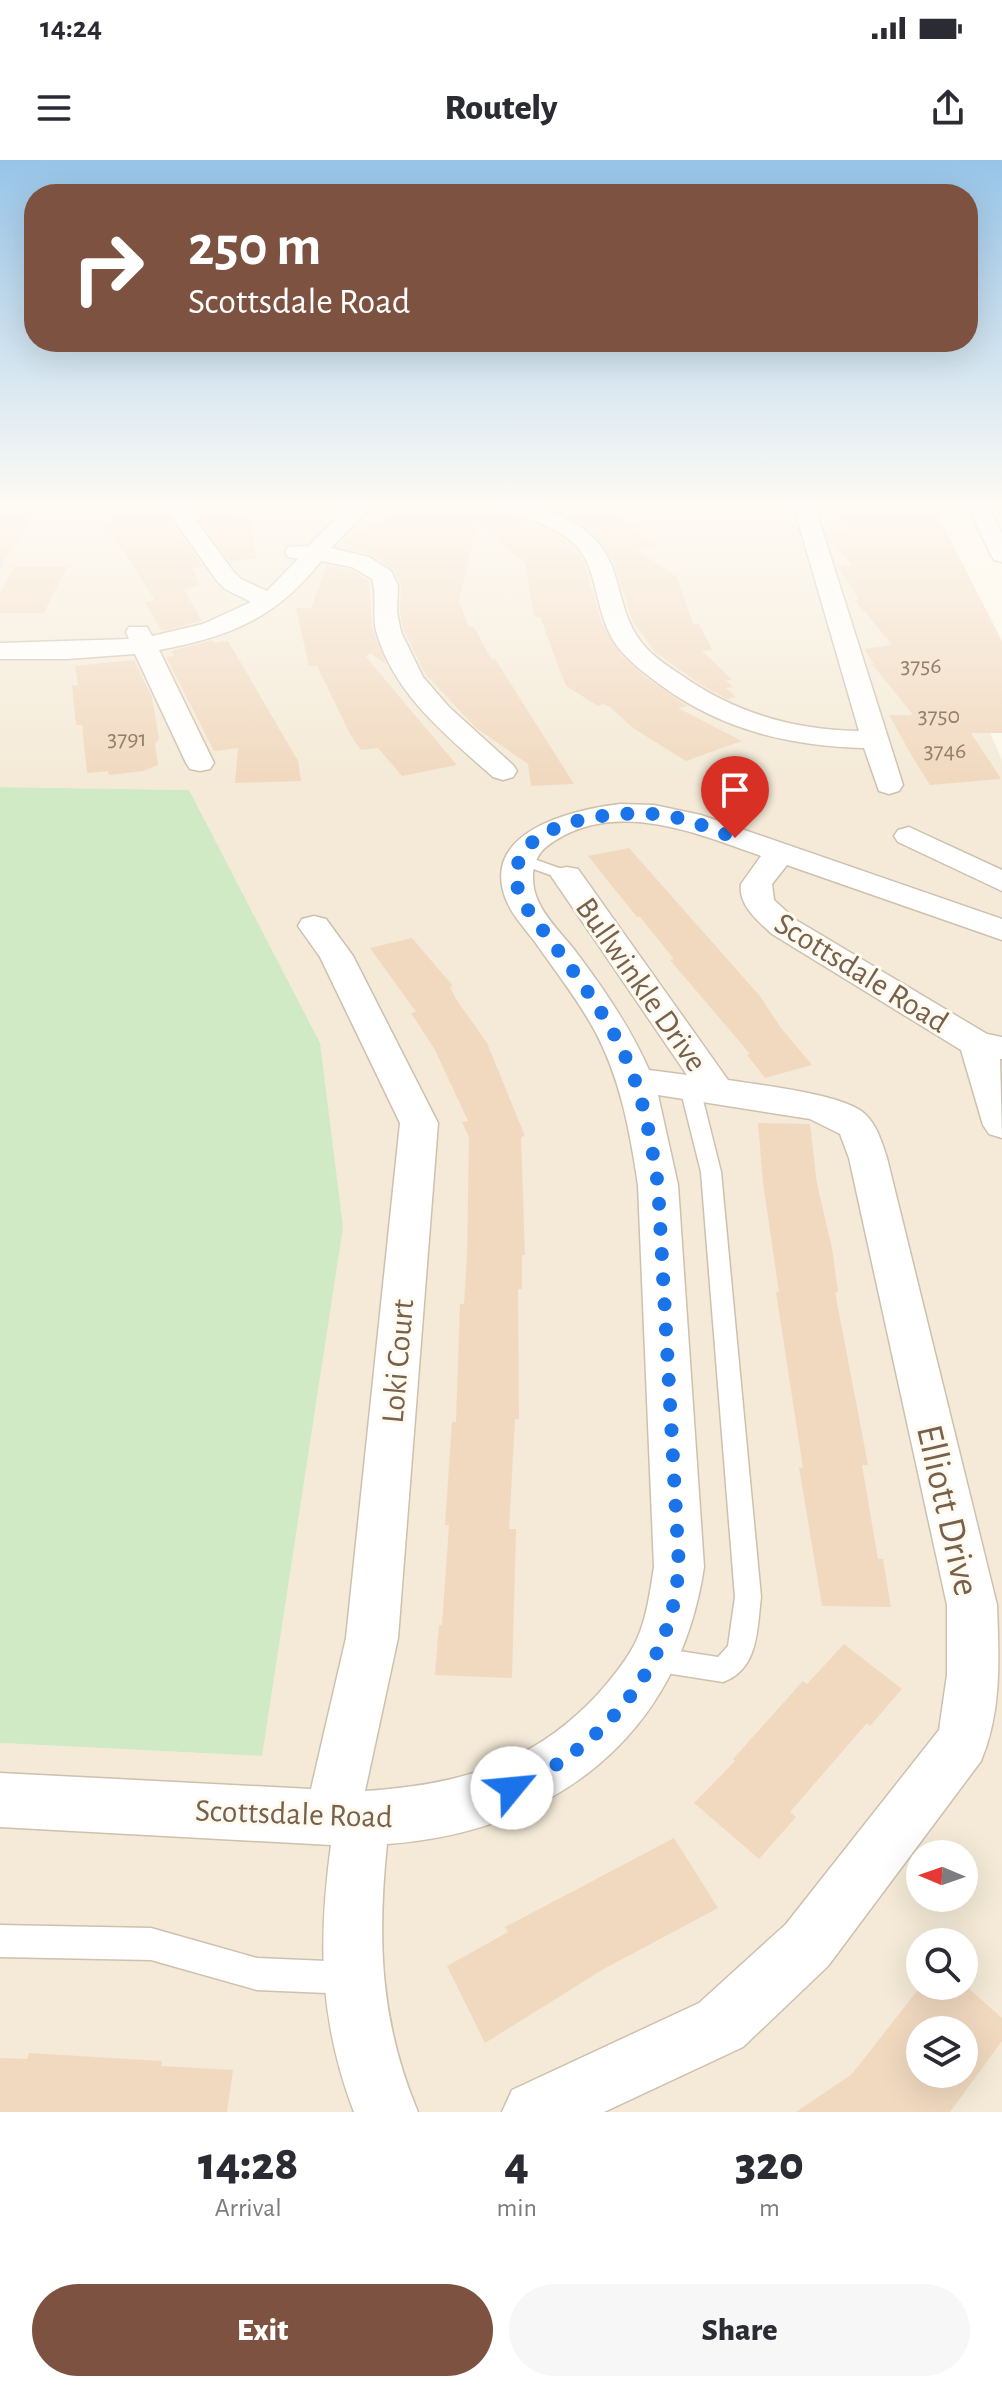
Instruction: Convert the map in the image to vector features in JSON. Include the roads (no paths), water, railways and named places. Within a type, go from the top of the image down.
[{"type":"street","points":[[0,635],[141,639],[186,637],[234,621],[263,595]]},
{"type":"street","points":[[386,595],[385,614],[392,641],[405,672],[419,693],[503,771]]},
{"type":"street","points":[[607,595],[626,640],[680,688],[712,707],[766,729],[827,738],[876,740]]},
{"type":"street","points":[[832,595],[889,785]]},
{"type":"street","points":[[0,651],[86,650],[141,639]]},
{"type":"street","points":[[141,639],[200,763]]},
{"type":"street","name":"Scottsdale Road","points":[[0,1800],[347,1818],[403,1818],[472,1804],[531,1780],[585,1744],[624,1703],[653,1659],[672,1612],[679,1567],[658,1185],[650,1130],[635,1080],[604,1018],[523,903],[515,885],[516,867],[524,850],[559,826],[582,819],[639,813],[690,821],[1002,930]]},
{"type":"street","points":[[909,836],[1002,882]]},
{"type":"street","name":"Scottsdale Road","points":[[781,854],[761,872],[756,889],[759,906],[784,927],[989,1046]]},
{"type":"street","name":"Bullwinkle Drive","points":[[567,876],[704,1090]]},
{"type":"street","name":"Loki Court","points":[[314,926],[336,956],[419,1123],[372,1638],[347,1818],[350,1933],[358,2016],[386,2112]]},
{"type":"street","points":[[989,1046],[1002,1125]]},
{"type":"street","name":"Elliott Drive","points":[[534,2112],[721,2025],[807,1945],[962,1743],[968,1725],[974,1669],[972,1605],[868,1158],[858,1129],[847,1117],[831,1111],[635,1080]]},
{"type":"lane","points":[[520,859],[567,876]]},
{"type":"lane","points":[[653,1659],[723,1670],[741,1651],[748,1597],[704,1090]]},
{"type":"lane","points":[[0,1941],[151,1944],[257,1974],[354,1978]]}]
